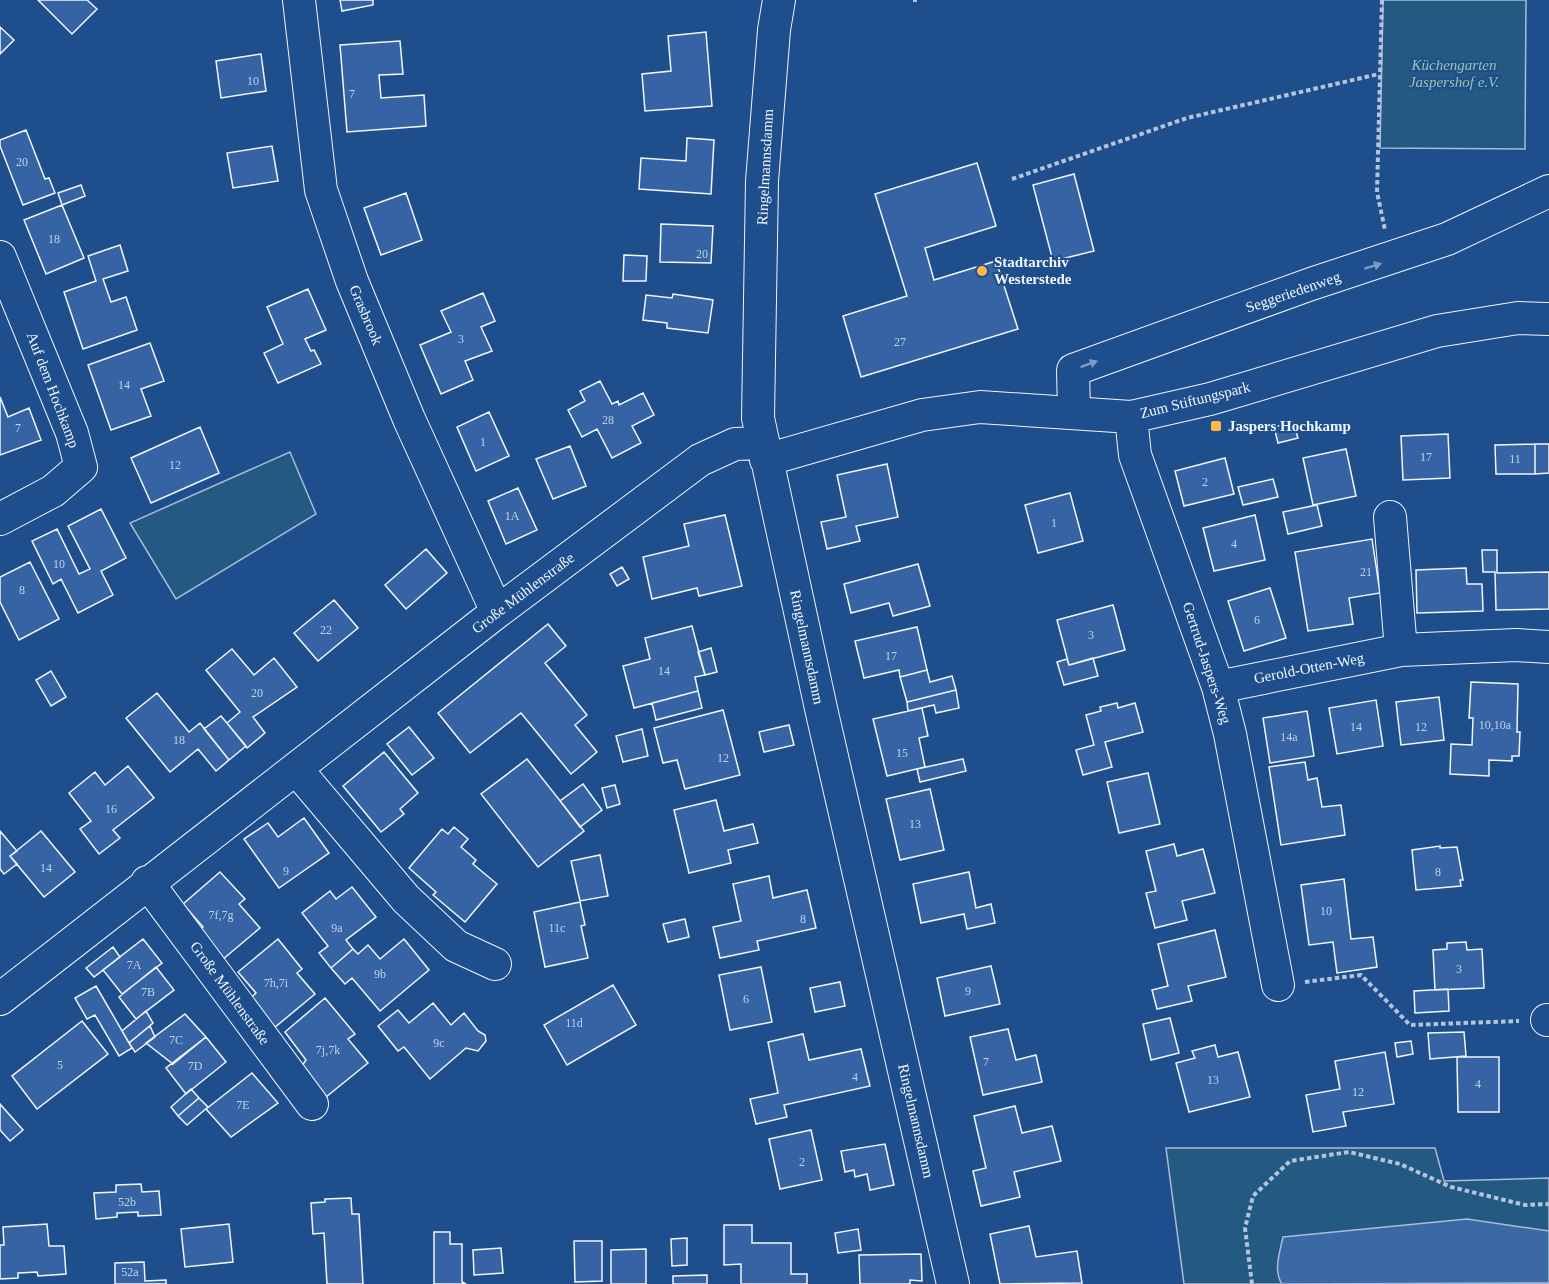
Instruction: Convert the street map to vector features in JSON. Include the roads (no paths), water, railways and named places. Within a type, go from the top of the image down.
[{"type":"street","name":"Grasbrook","points":[[299,0],[321,190],[369,323],[409,418],[497,612]]},
{"type":"street","name":"Ringelmannsdamm","points":[[779,0],[774,30],[762,182],[758,418],[822,713],[953,1284]]},
{"type":"street","name":"Seggeriedenweg","points":[[1074,412],[1073,370],[1300,288],[1392,260],[1447,239],[1549,191]]},
{"type":"street","name":"Auf dem Hochkamp","points":[[0,257],[72,433],[81,467],[52,491],[0,519]]},
{"type":"street","name":"Zum Stiftungspark","points":[[764,451],[921,415],[980,407],[1131,417],[1209,399],[1437,331],[1518,318],[1549,319]]},
{"type":"street","name":"Gertrud-Jaspers-Weg","points":[[1131,417],[1136,455],[1218,687],[1230,734],[1278,985]]},
{"type":"street","name":"Große Mühlenstraße","points":[[0,999],[147,882],[297,770],[497,612],[700,460],[735,444],[764,451]]},
{"type":"street","points":[[1390,517],[1401,650]]},
{"type":"street","name":"Gerold-Otten-Weg","points":[[1218,687],[1401,650],[1516,645],[1549,647]]},
{"type":"street","points":[[297,770],[406,899],[456,946],[495,964]]},
{"type":"street","name":"Große Mühlenstraße","points":[[147,882],[312,1104]]},
{"type":"place","name":"Stadtarchiv Westerstede","points":[[982,271]]},
{"type":"place","name":"Jaspers Hochkamp","points":[[1216,426]]},
{"type":"park label","name":"Küchengarten Jaspershof e.V.","points":[[1454,74]]}]
